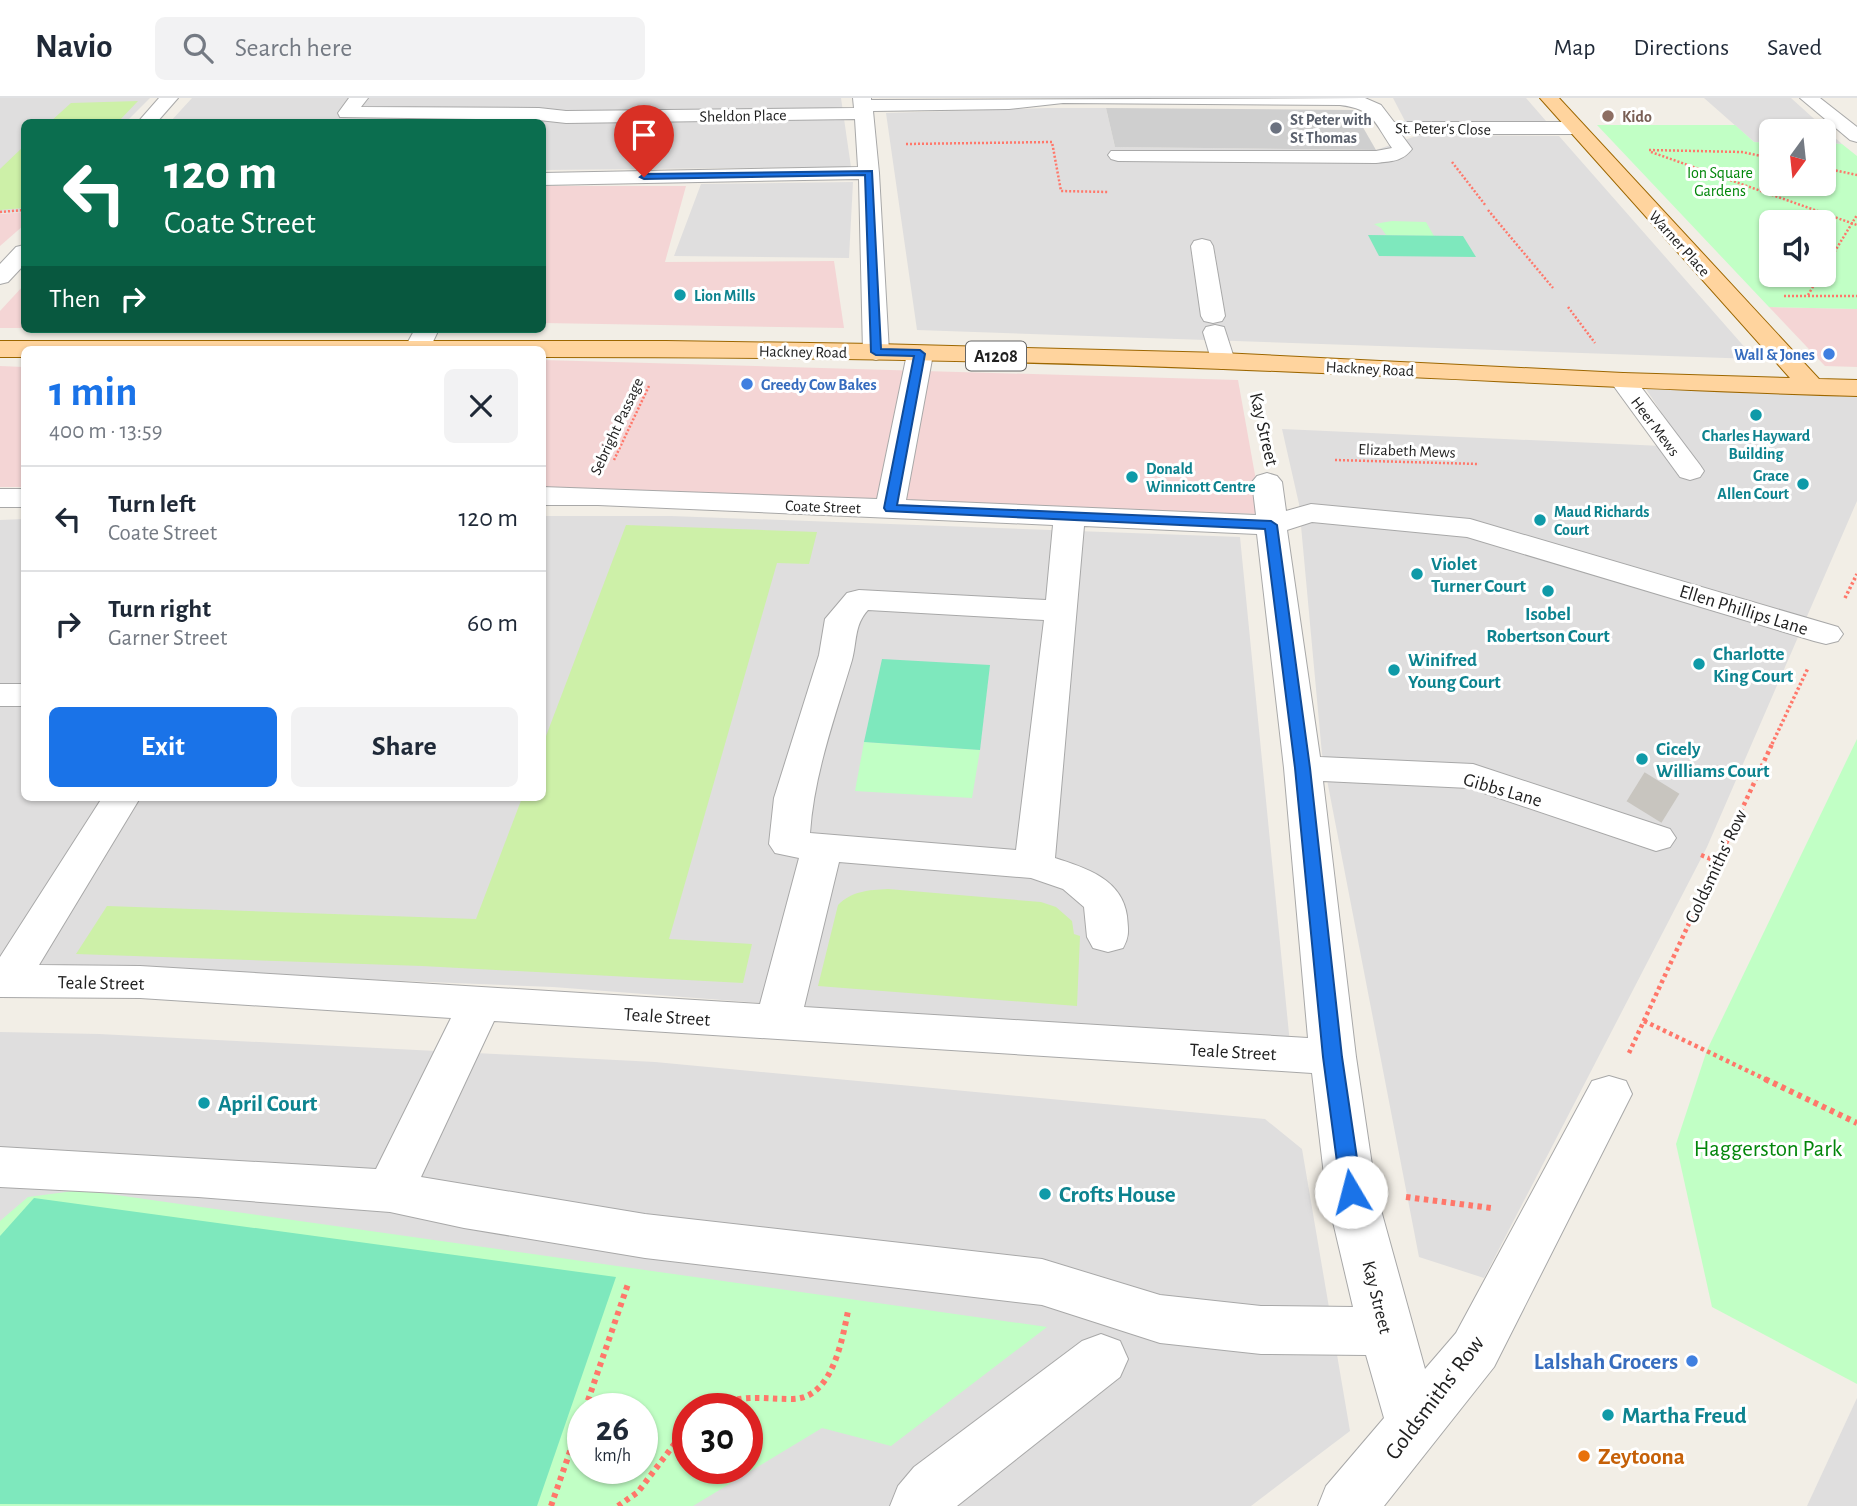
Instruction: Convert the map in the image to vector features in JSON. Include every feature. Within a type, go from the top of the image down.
[{"type":"main road","name":"Warner Place","points":[[1549,98],[1573,128],[1812,387]]},
{"type":"main road","name":"Hackney Road","points":[[0,349],[21,349]]},
{"type":"main road","name":"Hackney Road","points":[[546,350],[876,352],[1222,361],[1623,381],[1857,388]]},
{"type":"street","points":[[150,119],[169,98]]},
{"type":"street","name":"Sheldon Place","points":[[359,98],[347,113],[538,111],[579,117],[863,106]]},
{"type":"street","name":"St. Peter's Close","points":[[863,106],[1009,103],[1063,98],[1295,99],[1361,102],[1376,107],[1388,128],[1573,128]]},
{"type":"street","points":[[1809,98],[1857,136]]},
{"type":"street","points":[[863,106],[869,173],[876,352]]},
{"type":"street","points":[[1118,155],[1376,158],[1396,155],[1402,149],[1388,128]]},
{"type":"street","points":[[546,179],[869,173]]},
{"type":"street","points":[[1202,246],[1222,361]]},
{"type":"street","points":[[0,276],[21,255]]},
{"type":"street","points":[[890,508],[920,354]]},
{"type":"street","name":"Heer Mews","points":[[1623,381],[1690,471]]},
{"type":"street","name":"Kay Street","points":[[1267,482],[1268,501],[1273,511],[1271,525],[1303,768],[1333,1057],[1351,1192],[1386,1331],[1414,1425]]},
{"type":"street","name":"Coate Street","points":[[546,496],[1271,525]]},
{"type":"street","points":[[0,498],[21,498]]},
{"type":"street","name":"Ellen Phillips Lane","points":[[1271,525],[1311,513],[1470,528],[1826,634]]},
{"type":"street","points":[[1034,865],[1069,516]]},
{"type":"street","points":[[1060,611],[859,600],[842,619],[836,655],[793,798],[789,844],[1034,865],[1077,879],[1104,902],[1108,937]]},
{"type":"street","points":[[0,695],[21,695]]},
{"type":"street","name":"Gibbs Lane","points":[[1303,768],[1473,776],[1644,826]]},
{"type":"street","points":[[4,981],[119,801]]},
{"type":"street","points":[[777,1024],[822,848]]},
{"type":"street","name":"Teale Street","points":[[4,981],[140,982],[1333,1057]]},
{"type":"street","points":[[390,1191],[481,1002]]},
{"type":"street","name":"Goldsmiths' Row","points":[[1347,1506],[1475,1350],[1609,1094]]},
{"type":"street","points":[[0,1167],[198,1177],[390,1191],[464,1207],[645,1237],[1042,1282],[1160,1319],[1261,1330],[1386,1331]]},
{"type":"street","points":[[919,1506],[934,1487],[1101,1359]]},
{"type":"path","points":[[1426,128],[1486,206]]},
{"type":"path","points":[[866,144],[1052,142],[1062,191],[1112,192]]},
{"type":"path","points":[[1759,156],[1742,152],[1645,149],[1759,190]]},
{"type":"path","points":[[1836,172],[1857,176]]},
{"type":"path","points":[[1776,196],[1857,225]]},
{"type":"path","points":[[0,212],[21,210]]},
{"type":"path","points":[[1489,210],[1553,288]]},
{"type":"path","points":[[1836,249],[1857,215]]},
{"type":"path","points":[[1807,295],[1812,287]]},
{"type":"path","points":[[1724,291],[1751,291],[1762,300],[1807,295],[1857,296]]},
{"type":"path","points":[[1568,307],[1600,350]]},
{"type":"path","name":"Sebright Passage","points":[[598,496],[652,378]]},
{"type":"path","name":"Kay Street","points":[[1256,391],[1275,474],[1267,482]]},
{"type":"path","name":"Elizabeth Mews","points":[[1335,460],[1479,464]]},
{"type":"path","name":"Goldsmiths' Row","points":[[1632,1047],[1716,861],[1857,573]]},
{"type":"path","points":[[1644,1021],[1857,1123]]},
{"type":"path","points":[[1419,1198],[1468,1203]]},
{"type":"path","points":[[591,1393],[645,1237]]},
{"type":"path","points":[[763,1395],[795,1399],[820,1386],[835,1365],[844,1334]]},
{"type":"path","points":[[618,1506],[638,1492],[672,1447]]},
{"type":"path","points":[[551,1506],[567,1460]]},
{"type":"shaded area","points":[[0,98],[150,98],[129,119],[21,119],[21,212],[0,213]]},
{"type":"shaded area","points":[[192,98],[841,98],[851,167],[546,170],[546,119],[173,119]]},
{"type":"shaded area","points":[[1393,98],[1526,98],[1546,121],[1405,121]]},
{"type":"shaded area","points":[[1704,98],[1791,98],[1814,119],[1759,119],[1759,142],[1754,142]]},
{"type":"shaded area","points":[[1106,108],[1115,147],[1376,150],[1419,135],[1559,136],[1755,359],[917,330],[886,113]]},
{"type":"shaded area","points":[[1106,108],[1353,110],[1376,150],[1115,147]]},
{"type":"shaded area","points":[[853,182],[849,258],[674,256],[701,184]]},
{"type":"shaded area","points":[[546,186],[686,186],[665,262],[834,261],[844,328],[546,323]]},
{"type":"shaded area","points":[[21,212],[21,228],[0,246],[0,214]]},
{"type":"shaded area","points":[[21,288],[21,328],[0,328],[0,311]]},
{"type":"shaded area","points":[[1769,307],[1857,309],[1857,367],[1825,366]]},
{"type":"shaded area","points":[[546,360],[1238,380],[1262,514],[546,493]]},
{"type":"shaded area","points":[[0,366],[21,367],[21,487],[0,487]]},
{"type":"shaded area","points":[[1646,389],[1857,396],[1857,501],[1707,847],[1484,1278],[1419,1257],[1322,754],[1299,504],[1282,429],[1684,447]]},
{"type":"shaded area","points":[[546,516],[671,516],[1240,537],[1290,1044],[553,987],[0,965],[0,520],[21,519],[21,801],[546,801]]},
{"type":"shaded area","points":[[0,1032],[99,1034],[655,1062],[1265,1119],[1302,1149],[1350,1431],[1251,1506],[0,1506]]},
{"type":"shaded area","points":[[1857,1398],[1857,1506],[1807,1506]]},
{"type":"green space","points":[[138,101],[121,119],[53,119],[71,103]]},
{"type":"green space","name":"Ion Square Gardens","points":[[1597,125],[1735,125],[1754,142],[1759,142],[1759,196],[1836,196],[1836,144],[1842,144],[1857,156],[1857,309],[1769,307]]},
{"type":"green space","points":[[21,149],[21,208],[0,210],[0,169]]},
{"type":"green space","points":[[1392,221],[1426,222],[1434,236],[1386,235],[1374,224]]},
{"type":"green space","points":[[1368,235],[1463,236],[1476,257],[1379,256]]},
{"type":"green space","points":[[626,525],[817,532],[809,564],[777,563],[669,939],[752,944],[743,983],[422,966],[76,954],[107,906],[476,919],[521,801],[546,801],[546,736]]},
{"type":"green space","points":[[882,659],[990,665],[980,750],[864,742]]},
{"type":"green space","name":"Haggerston Park","points":[[1857,739],[1857,1384],[1712,1307],[1676,1144],[1707,1050]]},
{"type":"green space","points":[[864,742],[980,750],[972,798],[855,791]]},
{"type":"green space","points":[[888,889],[1041,902],[1056,907],[1072,921],[1074,934],[1080,936],[1077,1006],[818,986],[838,905],[855,894]]},
{"type":"green space","points":[[81,1190],[1047,1327],[891,1446],[822,1428],[763,1464],[763,1393],[672,1393],[672,1484],[729,1484],[693,1506],[0,1506],[0,1221],[28,1197]]},
{"type":"green space","points":[[34,1198],[616,1277],[576,1393],[567,1393],[567,1419],[537,1506],[0,1504],[0,1236]]},
{"type":"tunnel","points":[[1644,812],[1662,783]]},
{"type":"place","name":"Kido","points":[[1608,116]]},
{"type":"place","name":"St Peter with St Thomas","points":[[1276,128]]},
{"type":"place","name":"Lion Mills","points":[[680,295]]},
{"type":"place","name":"Wall & Jones","points":[[1829,354]]},
{"type":"place","name":"Greedy Cow Bakes","points":[[747,384]]},
{"type":"place","name":"Charles Hayward Building","points":[[1756,415]]},
{"type":"place","name":"Donald Winnicott Centre","points":[[1132,477]]},
{"type":"place","name":"Grace Allen Court","points":[[1803,484]]},
{"type":"place","name":"Maud Richards Court","points":[[1540,520]]},
{"type":"place","name":"Violet Turner Court","points":[[1417,574]]},
{"type":"place","name":"Isobel Robertson Court","points":[[1548,591]]},
{"type":"place","name":"Charlotte King Court","points":[[1699,664]]},
{"type":"place","name":"Winifred Young Court","points":[[1394,670]]},
{"type":"place","name":"Cicely Williams Court","points":[[1642,759]]},
{"type":"place","name":"April Court","points":[[204,1103]]},
{"type":"place","name":"Crofts House","points":[[1045,1194]]},
{"type":"place","name":"Lalshah Grocers","points":[[1692,1361]]},
{"type":"place","name":"Martha Freud","points":[[1608,1415]]},
{"type":"place","name":"Zeytoona","points":[[1584,1456]]},
{"type":"route","points":[[644,177],[869,173],[876,352],[920,354],[890,508],[1271,525],[1303,768],[1333,1057],[1351,1192]]}]
